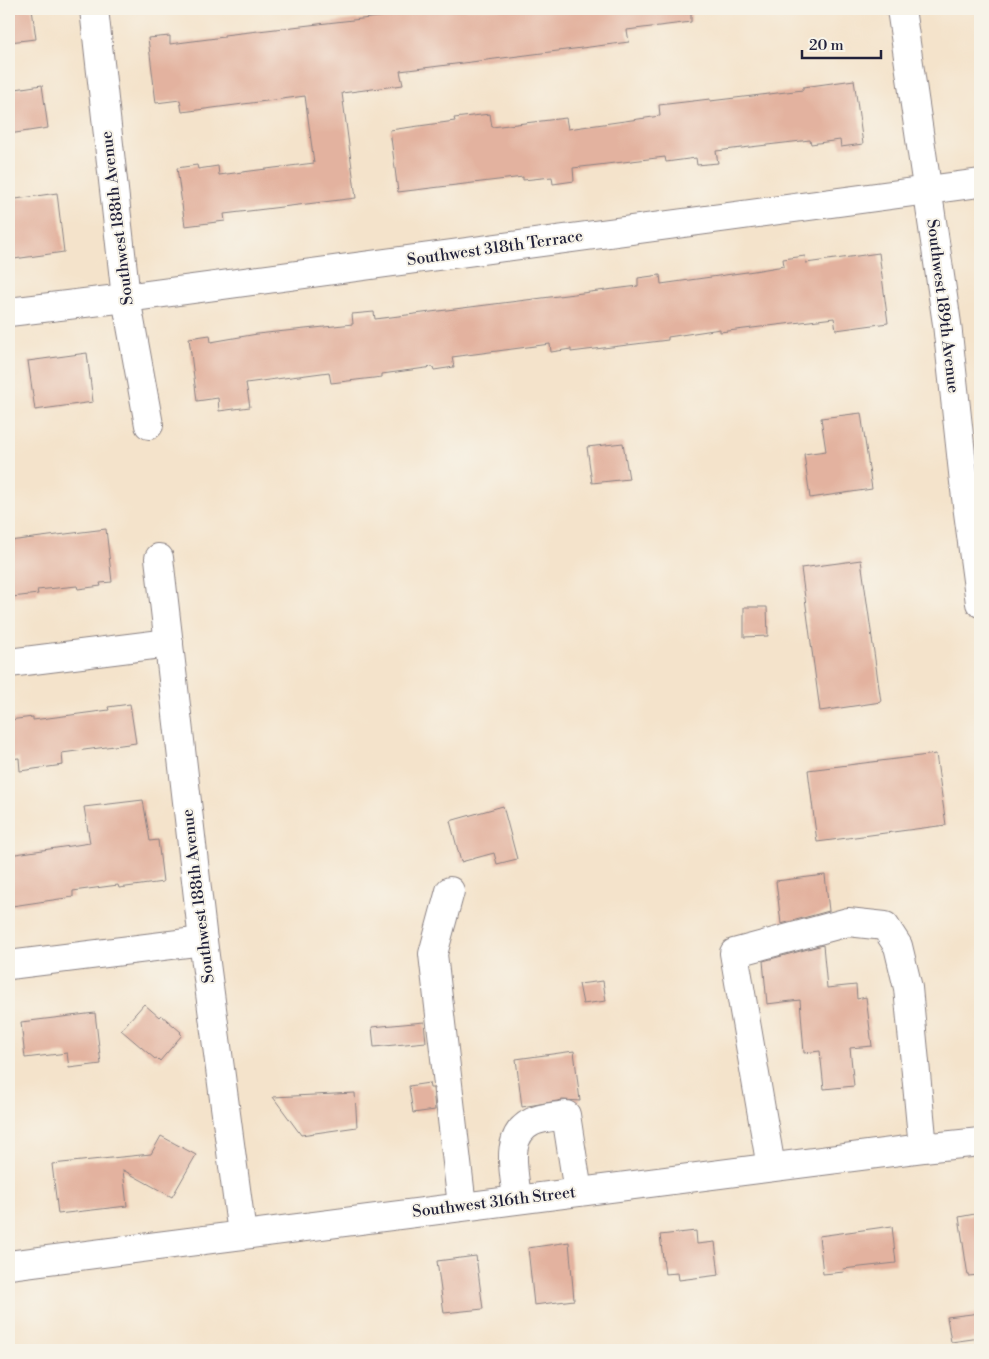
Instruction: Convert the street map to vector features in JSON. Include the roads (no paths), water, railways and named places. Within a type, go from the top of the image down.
[{"type":"street","name":"Southwest 188th Avenue","points":[[94,9],[126,298],[148,426]]},
{"type":"street","name":"Southwest 189th Avenue","points":[[901,9],[972,481],[980,603]]},
{"type":"street","name":"Southwest 318th Terrace","points":[[9,312],[126,298],[980,183]]},
{"type":"street","name":"Southwest 188th Avenue","points":[[159,558],[203,941],[242,1234]]},
{"type":"street","points":[[9,664],[169,643]]},
{"type":"street","points":[[450,891],[433,954],[462,1206]]},
{"type":"street","points":[[771,1167],[734,953],[848,922],[885,926],[898,946],[908,988],[923,1148]]},
{"type":"street","points":[[9,966],[203,941]]},
{"type":"street","points":[[517,1199],[512,1153],[517,1133],[532,1122],[566,1115],[578,1192]]},
{"type":"street","name":"Southwest 316th Street","points":[[9,1265],[517,1199],[980,1142]]}]
